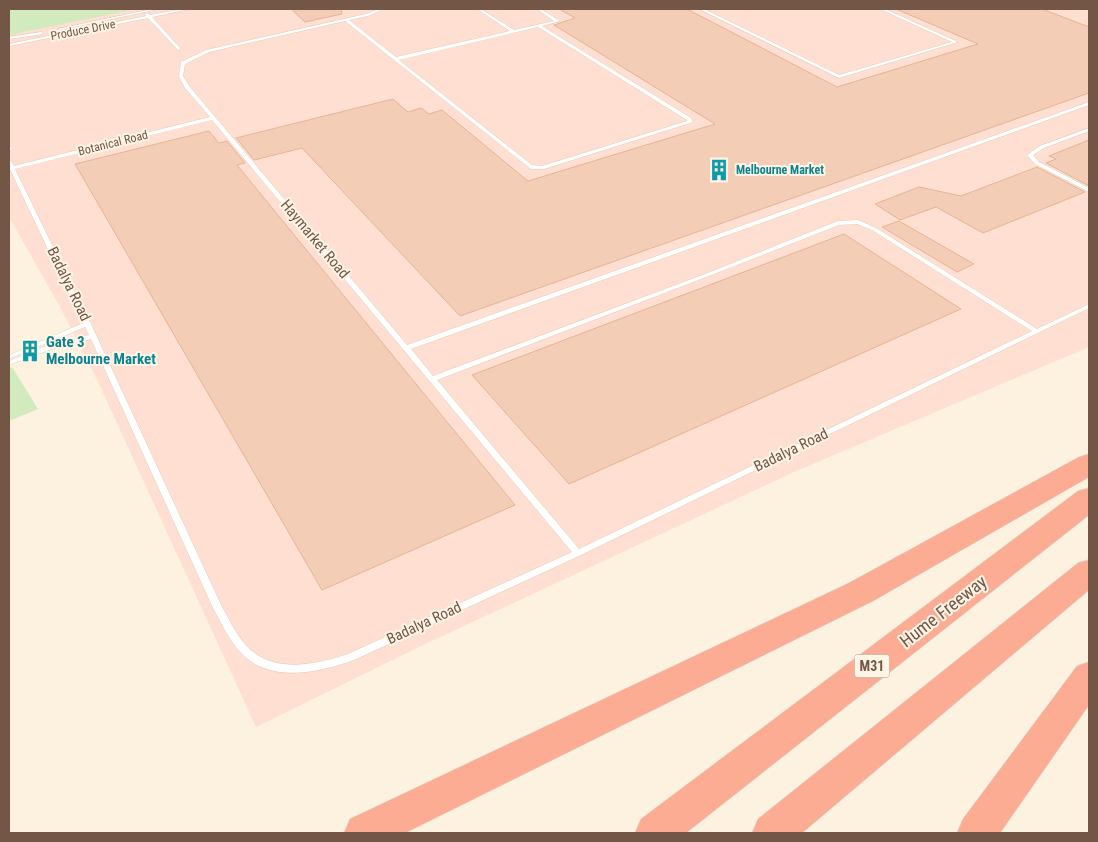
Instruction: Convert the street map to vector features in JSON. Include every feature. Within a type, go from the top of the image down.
[{"type":"highway","points":[[364,833],[861,592],[950,544],[1089,464]]},
{"type":"highway","name":"Hume Freeway","points":[[655,833],[1089,499]]},
{"type":"highway","points":[[772,833],[1089,572]]},
{"type":"highway","points":[[977,833],[1089,677]]},
{"type":"lane","name":"Produce Drive","points":[[9,38],[157,9]]},
{"type":"lane","name":"Produce Drive","points":[[9,45],[187,9]]},
{"type":"lane","points":[[359,17],[367,9]]},
{"type":"lane","name":"Haymarket Road","points":[[382,9],[359,17],[208,51],[187,60],[181,66],[182,81],[578,553]]},
{"type":"lane","points":[[479,9],[513,31]]},
{"type":"lane","points":[[395,59],[558,21],[539,9]]},
{"type":"lane","points":[[702,9],[839,77],[956,42],[882,9]]},
{"type":"lane","points":[[144,11],[178,49]]},
{"type":"lane","points":[[346,20],[533,168],[551,165],[690,122],[689,119],[538,25]]},
{"type":"lane","points":[[406,348],[1089,103]]},
{"type":"lane","name":"Botanical Road","points":[[11,165],[213,118]]},
{"type":"lane","points":[[1089,129],[1042,147],[1030,155],[1036,163],[1089,190]]},
{"type":"lane","name":"Badalya Road","points":[[11,165],[88,323],[218,608],[242,648],[261,662],[292,668],[332,664],[578,553],[1089,306]]},
{"type":"lane","points":[[432,379],[707,275],[838,223],[858,222],[874,229],[1036,331]]},
{"type":"lane","points":[[9,357],[88,323]]},
{"type":"lane","points":[[9,362],[50,347],[94,336]]},
{"type":"shaded area","points":[[9,9],[1089,9],[1089,347],[794,472],[419,647],[256,727],[100,386],[60,307],[9,217]]},
{"type":"green space","points":[[9,9],[136,9],[9,35]]},
{"type":"green space","points":[[12,367],[38,409],[9,421],[9,369]]},
{"type":"building","points":[[291,9],[341,9],[342,14],[305,22]]},
{"type":"building","name":"Melbourne Market","points":[[559,9],[687,9],[837,87],[978,44],[896,9],[1042,9],[1089,27],[1089,93],[460,316],[302,148],[254,160],[236,138],[393,99],[408,112],[421,108],[429,114],[442,110],[528,181],[715,124],[554,25],[575,18]]},
{"type":"building","points":[[209,131],[219,143],[227,141],[245,163],[237,165],[515,505],[322,590],[75,164]]},
{"type":"building","points":[[1089,140],[1089,186],[1046,163],[1056,159],[1049,156]]},
{"type":"building","points":[[1037,167],[1085,192],[983,233],[936,207],[900,220],[875,204],[919,187],[961,196]]},
{"type":"building","points":[[899,221],[974,264],[957,272],[882,227]]},
{"type":"building","points":[[844,234],[961,309],[569,484],[472,375]]},
{"type":"place","name":"Melbourne Market","points":[[719,170]]},
{"type":"place","name":"Gate 3 Melbourne Market","points":[[30,351]]}]
